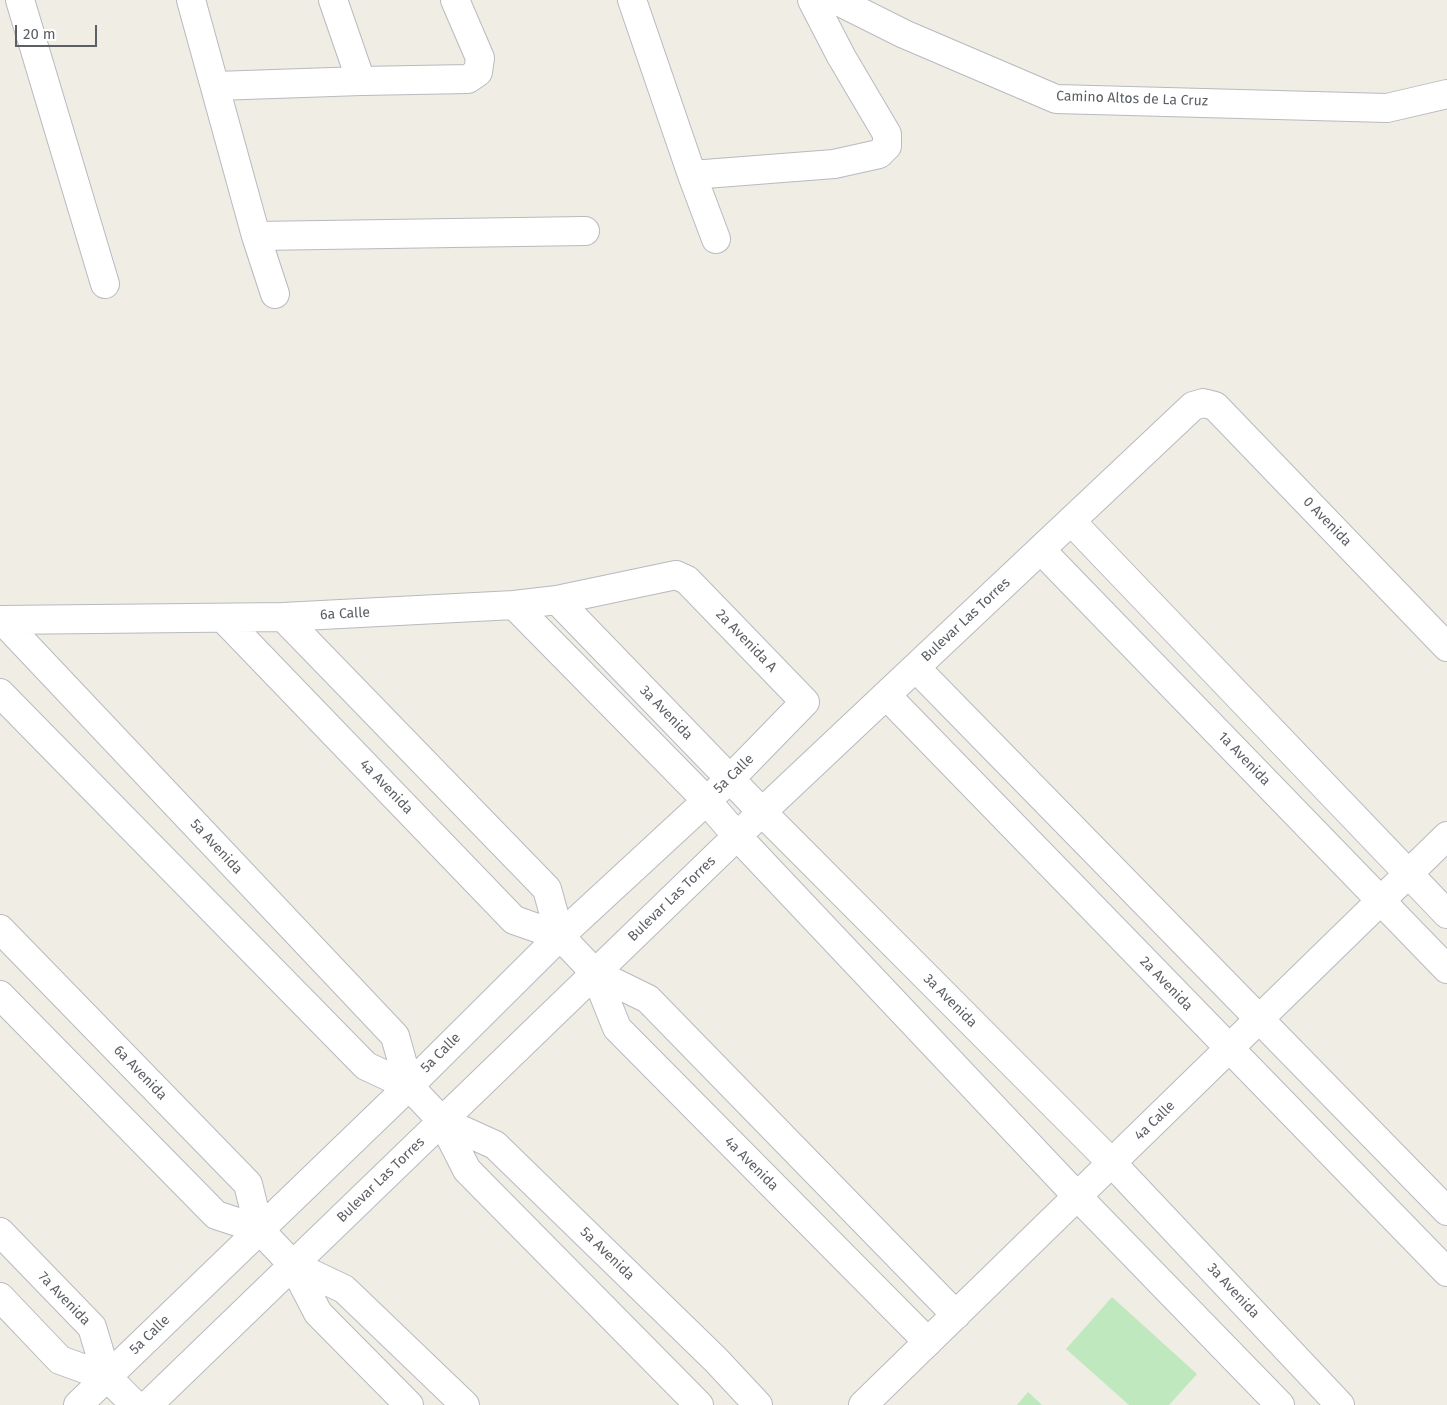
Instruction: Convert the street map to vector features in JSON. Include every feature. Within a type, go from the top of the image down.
[{"type":"street","points":[[20,0],[105,284]]},
{"type":"street","points":[[191,0],[256,236],[275,294]]},
{"type":"street","points":[[334,0],[361,81]]},
{"type":"street","points":[[216,86],[468,79],[478,72],[480,58],[455,0]]},
{"type":"street","points":[[632,0],[716,239]]},
{"type":"street","points":[[692,175],[834,164],[880,154],[887,146],[887,134],[841,56],[812,0]]},
{"type":"street","name":"Camino Altos de La Cruz","points":[[836,0],[904,34],[1056,99],[1387,108],[1447,94]]},
{"type":"street","points":[[256,236],[585,231]]},
{"type":"street","name":"Bulevar Las Torres","points":[[148,1405],[762,812],[1193,406],[1203,403]]},
{"type":"street","name":"0 Avenida","points":[[1203,403],[1216,406],[1447,647]]},
{"type":"street","points":[[1071,521],[1447,914]]},
{"type":"street","name":"1a Avenida","points":[[1041,550],[1447,969]]},
{"type":"street","name":"6a Calle","points":[[1,620],[224,619],[514,605],[557,600],[676,575],[687,580]]},
{"type":"street","name":"2a Avenida A","points":[[687,580],[805,702]]},
{"type":"street","name":"3a Avenida","points":[[557,600],[762,812],[1112,1163],[1340,1405]]},
{"type":"street","points":[[514,605],[706,800],[737,836],[1077,1196],[1280,1405]]},
{"type":"street","name":"4a Avenida","points":[[283,617],[547,889],[560,936],[594,973],[617,1028],[928,1342]]},
{"type":"street","name":"4a Avenida","points":[[224,619],[514,920],[560,936]]},
{"type":"street","name":"5a Avenida","points":[[1,620],[395,1036],[409,1086]]},
{"type":"street","points":[[916,668],[1447,1211]]},
{"type":"street","name":"5a Avenida","points":[[0,693],[366,1066],[409,1086],[442,1121],[468,1170],[699,1405]]},
{"type":"street","name":"2a Avenida","points":[[886,695],[1447,1272]]},
{"type":"street","name":"5a Calle","points":[[78,1405],[409,1086],[560,936],[730,779],[805,702]]},
{"type":"street","name":"4a Calle","points":[[863,1405],[1447,836]]},
{"type":"street","name":"6a Avenida","points":[[0,929],[248,1184],[259,1229]]},
{"type":"street","name":"4a Avenida","points":[[594,973],[648,999],[956,1315]]},
{"type":"street","name":"6a Avenida","points":[[0,994],[216,1215],[259,1229],[293,1265],[318,1313],[409,1405]]},
{"type":"street","name":"5a Avenida","points":[[442,1121],[495,1145],[716,1360],[758,1405]]},
{"type":"street","name":"7a Avenida","points":[[0,1232],[92,1327],[107,1377]]},
{"type":"street","name":"6a Avenida","points":[[293,1265],[344,1289],[465,1405]]},
{"type":"street","name":"7a Avenida","points":[[0,1297],[60,1360],[107,1377],[135,1405]]},
{"type":"green space","points":[[1112,1297],[1197,1374],[1169,1405],[1129,1405],[1066,1349]]},
{"type":"green space","points":[[1028,1392],[1042,1405],[1017,1405]]}]
